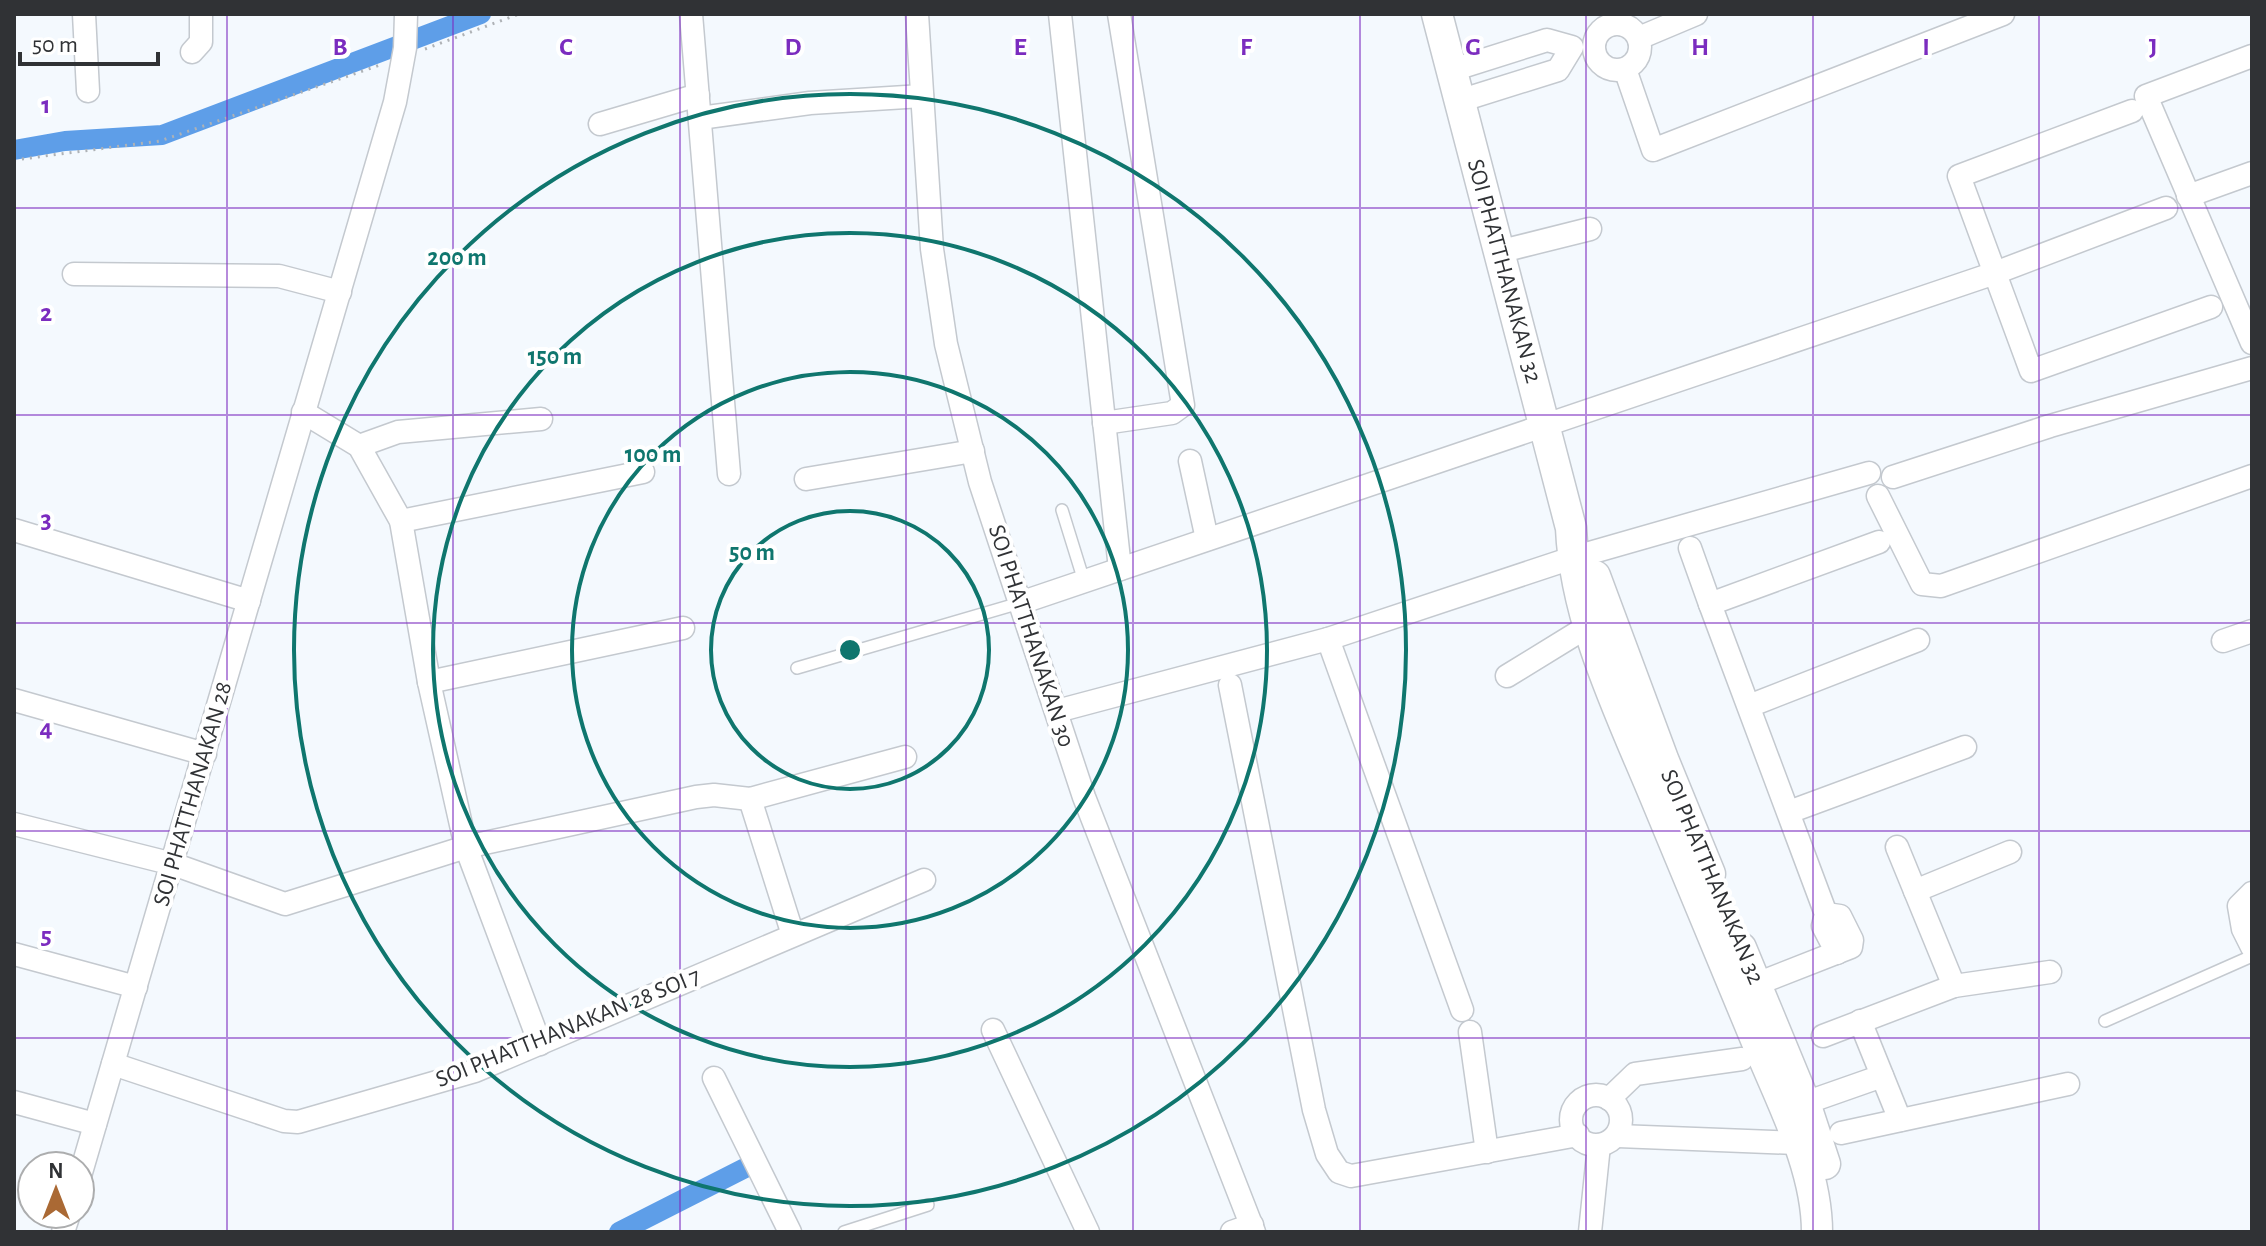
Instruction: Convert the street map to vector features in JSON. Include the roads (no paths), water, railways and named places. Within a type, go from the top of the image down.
[{"type":"street","points":[[84,14],[88,91]]},
{"type":"street","points":[[192,52],[201,42],[201,14]]},
{"type":"street","name":"SOI PHATTHANAKAN 28","points":[[88,1150],[395,102],[404,52],[406,14]]},
{"type":"street","points":[[691,14],[729,474]]},
{"type":"street","name":"SOI PHATTHANAKAN 30","points":[[917,14],[938,290],[946,344],[973,451],[1084,797],[1246,1230]]},
{"type":"street","points":[[1060,14],[1120,569]]},
{"type":"street","points":[[1104,423],[1172,413],[1183,405],[1119,14]]},
{"type":"street","name":"SOI PHATTHANAKAN 32","points":[[1437,14],[1571,528],[1653,764]]},
{"type":"street","points":[[1639,38],[1696,14]]},
{"type":"street","points":[[1625,69],[1653,150],[2003,14]]},
{"type":"street","points":[[1459,101],[1558,70],[1583,46],[1614,25],[1628,27],[1639,38],[1640,53],[1625,69]]},
{"type":"street","points":[[1452,70],[1547,40],[1583,46],[1603,65],[1625,69]]},
{"type":"street","points":[[2252,56],[2146,96],[2188,196],[2243,293],[2252,343]]},
{"type":"street","points":[[600,124],[698,95]]},
{"type":"street","points":[[700,118],[810,103],[922,96]]},
{"type":"street","points":[[2132,111],[1959,176],[2031,371],[2211,307]]},
{"type":"street","points":[[2188,196],[2252,173]]},
{"type":"street","points":[[1020,603],[1995,273],[2166,208]]},
{"type":"street","points":[[1498,252],[1590,229]]},
{"type":"street","points":[[74,274],[279,276],[340,292]]},
{"type":"street","points":[[1893,477],[2050,426],[2252,368]]},
{"type":"street","points":[[303,412],[359,446],[401,521],[429,682],[466,847],[540,1044]]},
{"type":"street","points":[[359,446],[398,432],[541,419]]},
{"type":"street","points":[[806,479],[973,451]]},
{"type":"street","points":[[1190,461],[1207,539]]},
{"type":"street","points":[[1057,711],[1328,639],[1580,556],[1882,468],[1893,477]]},
{"type":"street","points":[[401,521],[643,472]]},
{"type":"street","points":[[1869,473],[1867,487],[1878,496],[1922,584],[1941,586],[2252,476]]},
{"type":"street","points":[[1878,496],[1891,490],[1893,477]]},
{"type":"street","points":[[14,530],[249,601]]},
{"type":"street","points":[[1710,604],[1879,542]]},
{"type":"street","points":[[1690,548],[1826,914],[1823,926],[1837,953],[1747,988]]},
{"type":"street","name":"SOI PHATTHANAKAN 32","points":[[1580,556],[1590,625],[1653,764],[1747,988],[1805,1103],[1831,1189],[1834,1232]]},
{"type":"street","points":[[1507,676],[1590,625]]},
{"type":"street","points":[[429,682],[683,628]]},
{"type":"street","points":[[2223,641],[2252,631]]},
{"type":"street","points":[[1328,639],[1462,1010]]},
{"type":"street","points":[[1749,706],[1918,640]]},
{"type":"street","points":[[1230,685],[1314,1110],[1327,1154],[1339,1172],[1351,1176],[1578,1135],[1608,1140],[1796,1143]]},
{"type":"street","points":[[14,700],[205,754]]},
{"type":"street","points":[[1789,812],[1965,747]]},
{"type":"street","points":[[14,824],[173,864],[285,904],[466,847],[696,797],[714,795],[750,799],[905,757]]},
{"type":"street","points":[[750,799],[793,935]]},
{"type":"street","points":[[1897,847],[1954,986]]},
{"type":"street","points":[[1915,891],[2010,852]]},
{"type":"street","name":"SOI PHATTHANAKAN 28 SOI 7","points":[[113,1064],[291,1123],[475,1071],[924,880]]},
{"type":"street","points":[[2252,893],[2242,899],[2239,916],[2252,947]]},
{"type":"street","points":[[14,954],[136,987]]},
{"type":"street","points":[[1823,1036],[1954,986],[2050,972]]},
{"type":"street","name":"SOI PHATTHANAKAN 32","points":[[1747,988],[1813,1188],[1817,1232]]},
{"type":"street","points":[[1860,1021],[1900,1120]]},
{"type":"street","points":[[993,1030],[1088,1232]]},
{"type":"street","points":[[1470,1032],[1487,1152]]},
{"type":"street","points":[[1609,1099],[1635,1074],[1742,1059]]},
{"type":"street","points":[[1805,1103],[1882,1076]]},
{"type":"street","points":[[714,1078],[790,1232]]},
{"type":"street","points":[[1841,1133],[2068,1084]]},
{"type":"street","points":[[1578,1135],[1571,1117],[1576,1103],[1589,1096],[1609,1099],[1617,1105],[1621,1117],[1608,1140],[1590,1232]]},
{"type":"street","points":[[14,1102],[95,1124]]},
{"type":"lane","points":[[1062,510],[1084,581]]},
{"type":"lane","points":[[797,668],[1020,603]]},
{"type":"lane","points":[[2105,1021],[2252,956]]},
{"type":"lane","points":[[844,1232],[928,1205]]},
{"type":"waterway","points":[[14,150],[65,141],[162,135],[481,14]]},
{"type":"waterway","points":[[619,1232],[747,1167]]}]
